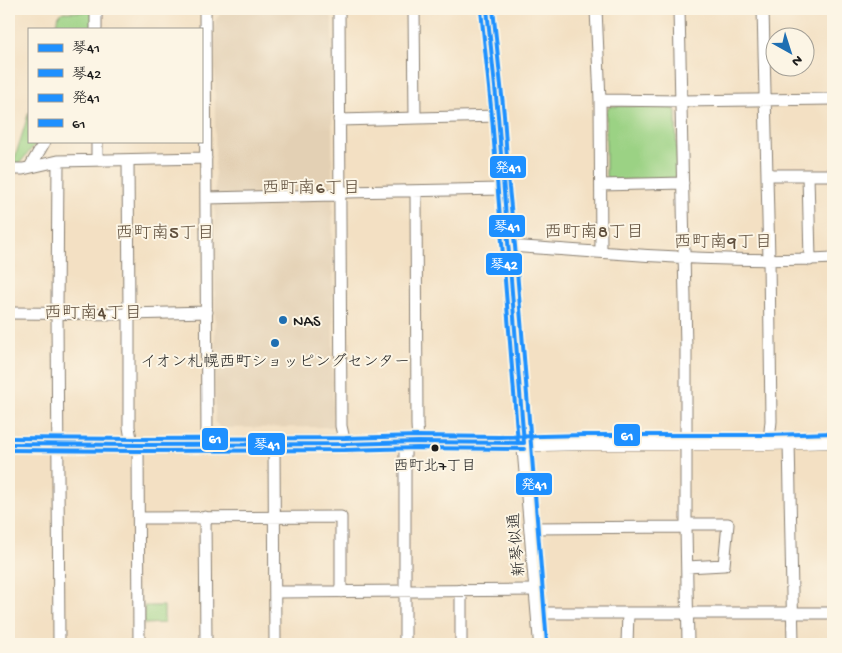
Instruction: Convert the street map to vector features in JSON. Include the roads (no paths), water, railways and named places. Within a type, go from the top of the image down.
[{"type":"main road","points":[[9,444],[208,445],[412,442],[789,441],[833,439]]},
{"type":"street","points":[[96,9],[96,28]]},
{"type":"street","points":[[205,9],[203,84],[206,158],[208,445]]},
{"type":"street","points":[[339,9],[341,426],[345,444]]},
{"type":"street","points":[[414,9],[415,118]]},
{"type":"street","name":"新琴似通","points":[[487,9],[498,116],[541,644]]},
{"type":"street","points":[[596,9],[600,100],[602,252]]},
{"type":"street","points":[[679,9],[686,348],[688,644]]},
{"type":"street","points":[[763,9],[769,260],[771,421],[769,441]]},
{"type":"street","points":[[600,100],[833,99]]},
{"type":"street","points":[[339,120],[498,116]]},
{"type":"street","points":[[30,167],[44,142]]},
{"type":"street","points":[[97,142],[97,160]]},
{"type":"street","points":[[9,169],[58,161],[206,158]]},
{"type":"street","points":[[128,160],[129,427],[135,445],[139,518],[139,644]]},
{"type":"street","points":[[58,161],[56,313],[59,644]]},
{"type":"street","points":[[767,175],[833,175]]},
{"type":"street","points":[[808,175],[810,260]]},
{"type":"street","points":[[601,185],[683,183]]},
{"type":"street","points":[[206,198],[335,195],[345,192],[503,189]]},
{"type":"street","points":[[405,644],[405,591],[412,442],[417,425],[416,191]]},
{"type":"street","points":[[509,246],[684,257],[769,260],[833,258]]},
{"type":"street","points":[[9,313],[129,314],[207,312]]},
{"type":"street","points":[[789,441],[793,644]]},
{"type":"street","points":[[274,444],[275,644]]},
{"type":"street","points":[[205,517],[206,644]]},
{"type":"street","points":[[139,518],[341,517],[341,592]]},
{"type":"street","points":[[531,528],[728,524],[724,565],[687,567]]},
{"type":"street","points":[[461,590],[461,644]]},
{"type":"street","points":[[275,592],[537,590]]},
{"type":"street","points":[[539,613],[833,613]]},
{"type":"street","points":[[627,644],[628,613]]},
{"type":"place","name":"NAS","points":[[283,320]]},
{"type":"place","name":"イオン札幌西町ショッピングセンター","points":[[275,343]]},
{"type":"place","name":"西町北7丁目","points":[[435,448]]},
{"type":"district","name":"西町南6丁目","points":[[311,187]]},
{"type":"district","name":"西町南8丁目","points":[[594,231]]},
{"type":"district","name":"西町南5丁目","points":[[165,232]]},
{"type":"district","name":"西町南9丁目","points":[[723,241]]},
{"type":"district","name":"西町南4丁目","points":[[93,312]]}]
